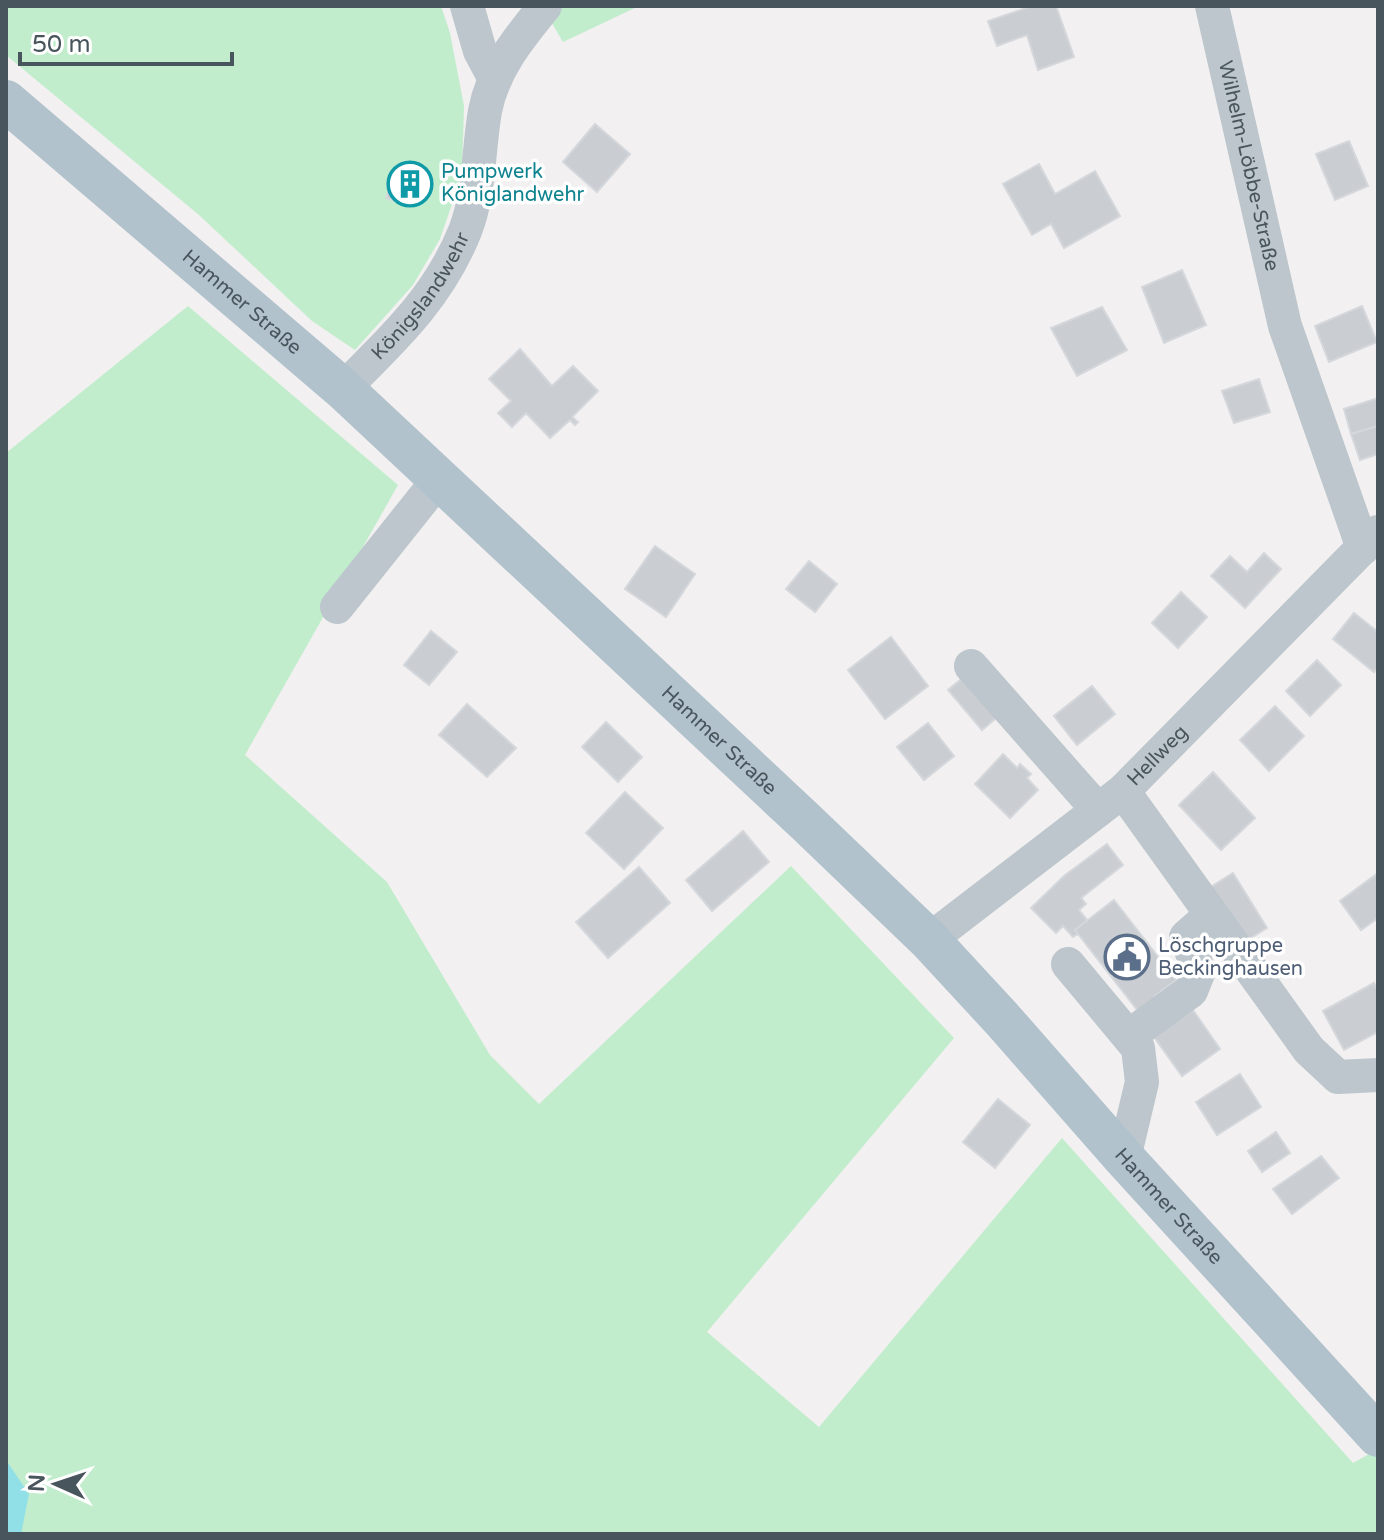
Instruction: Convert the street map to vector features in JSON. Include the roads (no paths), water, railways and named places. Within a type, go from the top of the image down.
[{"type":"main road","name":"Hammer Straße","points":[[6,101],[343,389],[929,940],[1378,1436]]},
{"type":"street","points":[[467,6],[480,51],[495,79]]},
{"type":"street","name":"Königslandwehr","points":[[343,389],[426,303],[446,271],[466,229],[475,197],[486,108],[495,79],[506,56],[545,6]]},
{"type":"street","name":"Wilhelm-Löbbe-Straße","points":[[1212,6],[1285,326]]},
{"type":"street","name":"Hellweg","points":[[929,940],[1110,801],[1371,540],[1285,326]]},
{"type":"street","points":[[337,607],[439,479]]},
{"type":"street","points":[[971,666],[1110,801],[1211,915],[1309,1050],[1338,1077],[1378,1075]]},
{"type":"street","points":[[1129,1036],[1191,991],[1199,971],[1186,937],[1211,915]]},
{"type":"street","points":[[1068,964],[1138,1048],[1142,1082],[1124,1158]]},
{"type":"water","points":[[6,1460],[29,1494],[21,1534],[6,1534]]},
{"type":"place","name":"Pumpwerk Königlandwehr","points":[[410,184]]},
{"type":"place","name":"Löschgruppe Beckinghausen","points":[[1127,957]]}]
